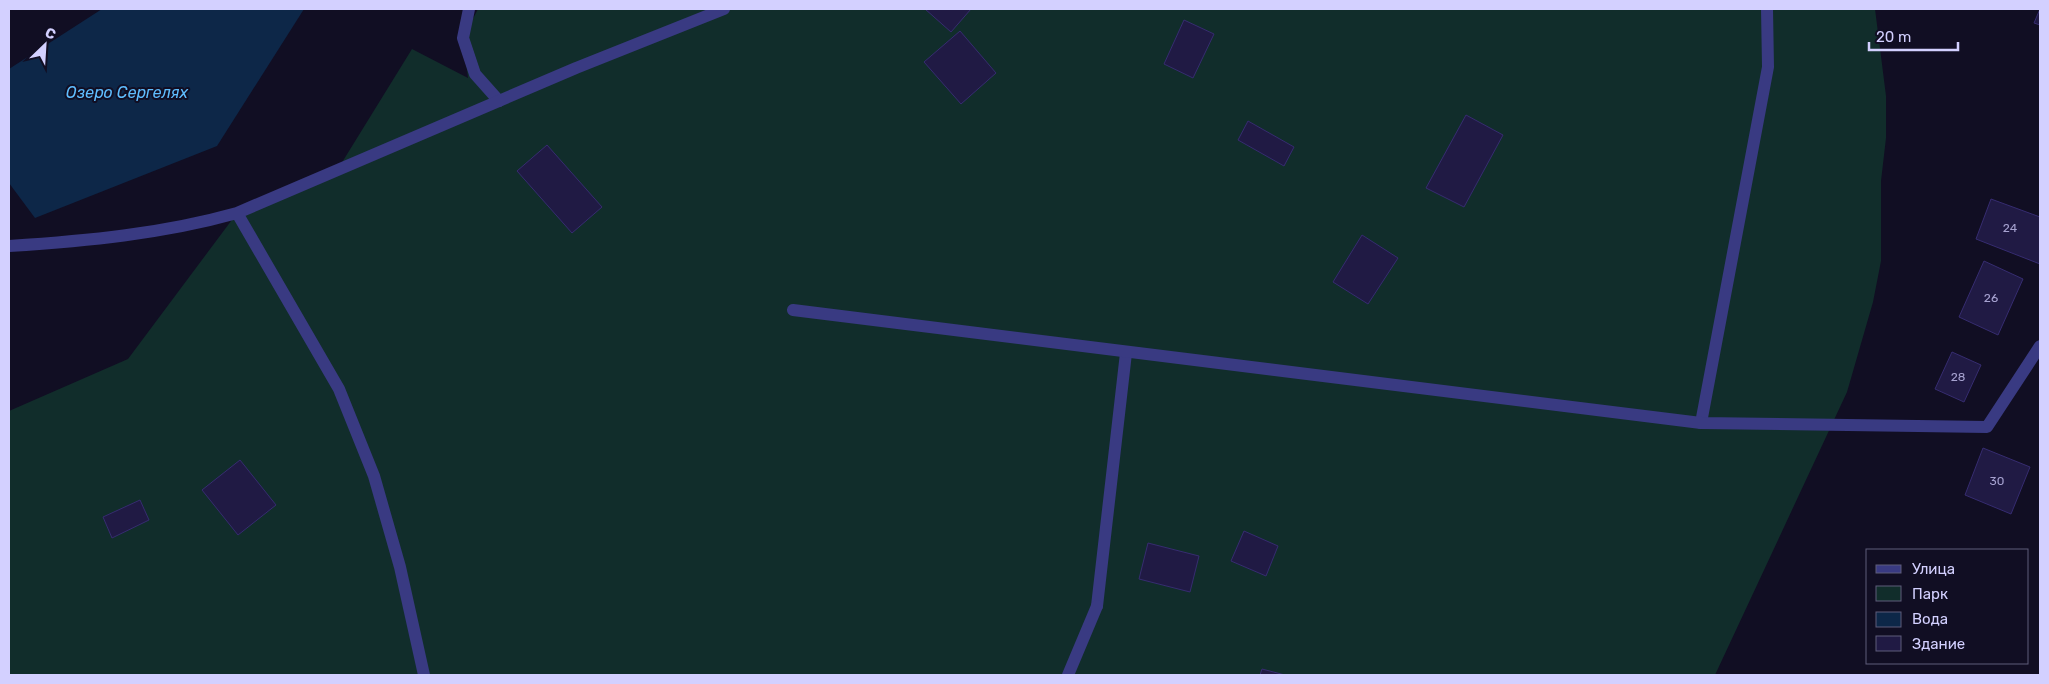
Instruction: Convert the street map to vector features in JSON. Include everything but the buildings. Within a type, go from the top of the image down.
[{"type":"street","points":[[469,9],[463,38],[475,74],[499,101]]},
{"type":"street","points":[[9,246],[120,236],[192,226],[237,213],[499,101],[724,9]]},
{"type":"street","points":[[1701,422],[1768,67],[1767,9]]},
{"type":"street","points":[[237,213],[343,398],[374,476],[400,567],[424,675]]},
{"type":"street","points":[[793,310],[1126,353],[1701,422],[1987,427],[2040,346]]},
{"type":"street","points":[[1068,675],[1096,606],[1126,353]]},
{"type":"green space","points":[[478,9],[1875,9],[1886,96],[1886,138],[1881,181],[1881,261],[1873,302],[1847,392],[1715,675],[9,675],[9,411],[128,359],[237,213],[333,177],[412,49],[468,78],[463,38]]},
{"type":"water","name":"Озеро Сергелях","points":[[102,9],[304,9],[217,146],[35,218],[9,183],[9,69]]}]
